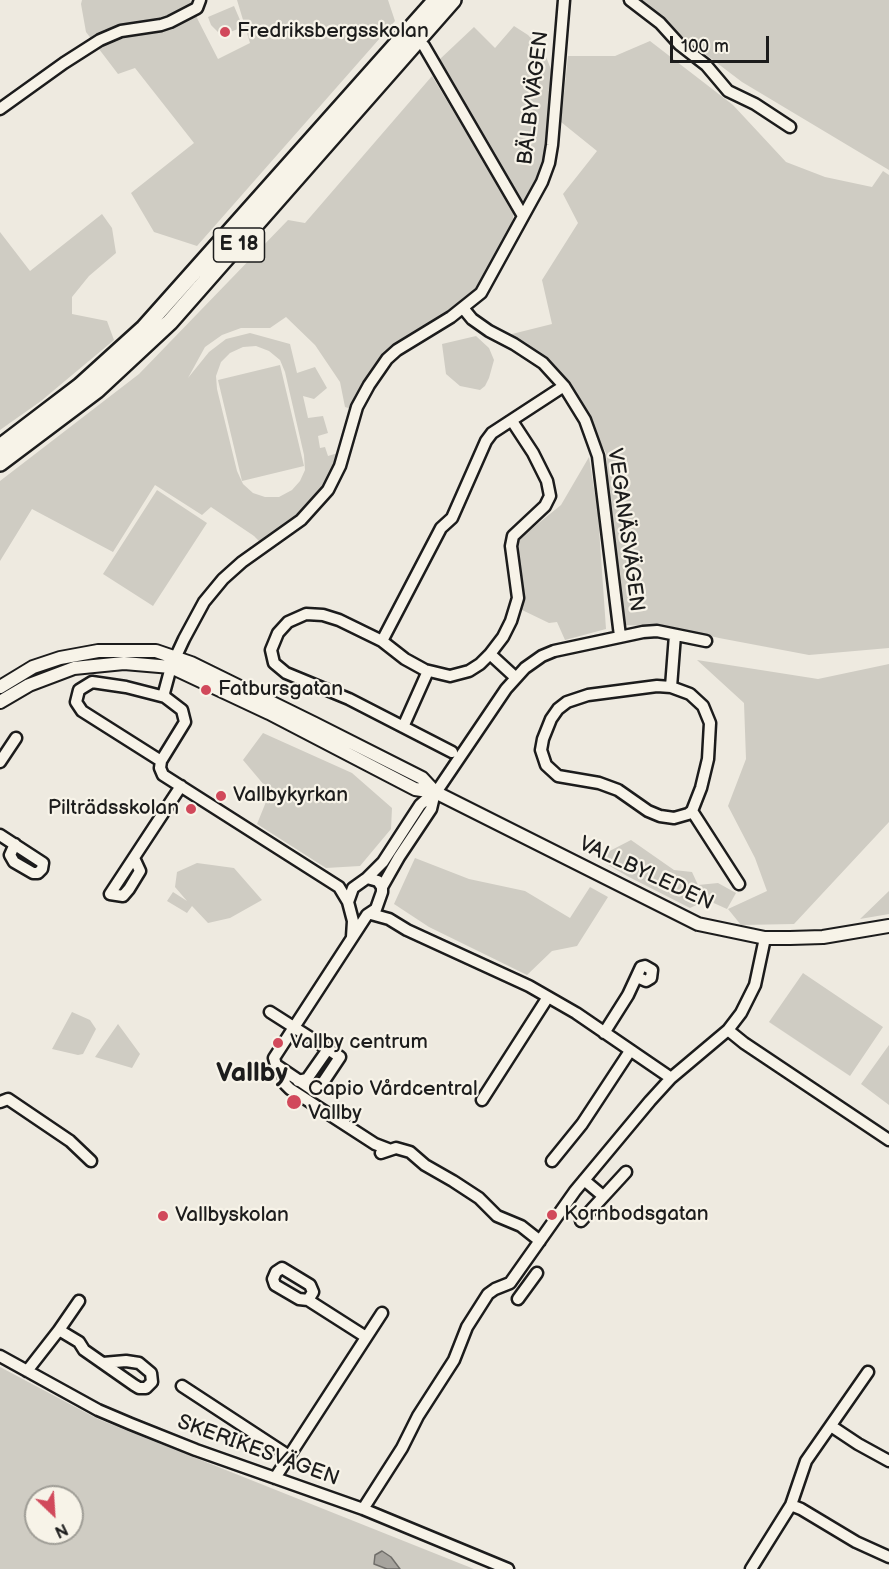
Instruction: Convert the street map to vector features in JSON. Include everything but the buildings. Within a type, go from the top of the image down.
[{"type":"highway","name":"E 18","points":[[0,447],[86,382],[144,328],[436,0]]},
{"type":"highway","name":"E 18","points":[[0,463],[97,390],[170,322],[453,0]]},
{"type":"main road","name":"VALLBYLEDEN","points":[[0,687],[26,671],[53,660],[98,651],[156,651],[174,662],[216,674],[422,778],[435,792],[698,924],[765,938],[823,937],[889,926]]},
{"type":"main road","name":"VALLBYLEDEN","points":[[0,702],[29,685],[74,668],[124,663],[174,662]]},
{"type":"street","points":[[0,109],[63,63],[100,40],[121,31],[160,26],[197,8],[200,0]]},
{"type":"street","name":"BÄLBYVÄGEN","points":[[463,308],[482,292],[542,182],[551,152],[564,0]]},
{"type":"street","points":[[630,0],[660,23],[680,44],[706,65],[728,91],[755,104],[790,127]]},
{"type":"street","points":[[424,46],[523,216]]},
{"type":"street","points":[[165,697],[164,693],[174,662],[204,602],[223,579],[246,559],[301,520],[328,490],[342,460],[353,414],[369,385],[387,360],[397,350],[435,328],[463,308]]},
{"type":"street","name":"VEGANÄSVÄGEN","points":[[463,308],[472,319],[543,363],[564,386],[585,420],[598,456],[620,636]]},
{"type":"street","points":[[381,641],[441,528],[452,518],[486,441],[492,433],[564,386]]},
{"type":"street","points":[[452,752],[349,699],[286,673],[274,663],[271,650],[278,633],[288,622],[306,614],[323,615],[339,620],[381,641],[405,659],[428,671],[450,676],[469,671],[480,664],[503,637],[518,598],[511,546],[513,536],[545,506],[550,496],[547,481],[533,453],[512,421]]},
{"type":"street","points":[[352,937],[349,893],[382,862],[420,805],[435,792],[515,677],[534,661],[554,651],[620,636],[657,631],[706,641]]},
{"type":"street","points":[[671,687],[675,635]]},
{"type":"street","points":[[490,654],[515,677]]},
{"type":"street","points":[[403,726],[428,671]]},
{"type":"street","points":[[161,761],[82,711],[76,702],[80,690],[92,682],[126,687],[165,697],[182,710],[185,722],[161,761],[160,768],[163,775],[339,887],[349,906],[359,915],[388,919],[548,997],[671,1078]]},
{"type":"street","points":[[657,686],[671,687],[690,694],[701,703],[710,723],[708,759],[701,788],[692,811],[674,818],[653,813],[610,786],[558,776],[551,771],[542,757],[543,739],[558,709],[567,702],[588,695],[657,686]]},
{"type":"street","points":[[0,762],[16,738]]},
{"type":"street","points":[[134,858],[181,786]]},
{"type":"street","points":[[270,1012],[294,1027],[328,1049],[307,1079],[298,1081],[276,1065],[274,1058],[294,1027],[352,937],[376,909],[382,890],[399,857],[431,809],[435,792]]},
{"type":"street","points":[[692,811],[739,884]]},
{"type":"street","points":[[0,835],[15,844]]},
{"type":"street","points":[[339,887],[363,880],[378,881],[388,919]]},
{"type":"street","points":[[363,1509],[454,1360],[467,1327],[488,1294],[510,1283],[584,1180],[650,1101],[671,1078],[728,1030],[750,997],[759,970],[765,938]]},
{"type":"street","points":[[604,1033],[637,977]]},
{"type":"street","points":[[482,1100],[548,997]]},
{"type":"street","points":[[728,1030],[889,1140]]},
{"type":"street","points":[[552,1161],[582,1124],[630,1051]]},
{"type":"street","points":[[283,1070],[284,1079],[290,1089],[385,1151],[403,1149],[410,1152],[425,1165],[453,1180],[478,1198],[497,1216],[521,1226],[540,1241]]},
{"type":"street","points":[[0,1102],[8,1099],[70,1141],[91,1161]]},
{"type":"street","points":[[581,1221],[626,1172]]},
{"type":"street","points":[[584,1180],[603,1196]]},
{"type":"street","points":[[510,1283],[519,1297],[537,1273]]},
{"type":"street","points":[[308,1300],[366,1337]]},
{"type":"street","points":[[27,1371],[79,1301]]},
{"type":"street","points":[[275,1478],[382,1313]]},
{"type":"street","points":[[59,1329],[79,1342],[84,1350],[103,1363]]},
{"type":"street","name":"SKERIKESVÄGEN","points":[[0,1356],[98,1410],[131,1424],[363,1509],[508,1569]]},
{"type":"street","points":[[751,1569],[791,1505],[806,1461],[868,1372]]},
{"type":"street","points":[[182,1386],[288,1456]]},
{"type":"street","points":[[831,1426],[889,1461]]},
{"type":"street","points":[[791,1505],[856,1542],[889,1557]]},
{"type":"shaded area","points":[[82,0],[190,0],[218,59],[250,43],[237,0],[388,0],[395,21],[197,246],[154,232],[131,193],[194,143],[135,68],[118,74],[86,32]]},
{"type":"shaded area","points":[[634,0],[889,0],[889,170],[742,82]]},
{"type":"shaded area","points":[[234,6],[243,27],[225,34],[218,32],[211,25],[208,17]]},
{"type":"shaded area","points":[[514,26],[528,35],[545,54],[552,72],[548,142],[530,196],[520,202],[440,59],[474,27],[495,48]]},
{"type":"shaded area","points":[[650,41],[733,105],[786,162],[825,177],[872,187],[883,171],[889,175],[889,648],[809,655],[672,627],[624,625],[611,523],[606,453],[567,384],[504,336],[552,324],[542,280],[578,223],[563,194],[597,151],[561,122],[568,56],[615,56]]},
{"type":"shaded area","points":[[432,76],[514,212],[511,229],[477,290],[377,367],[351,409],[345,407],[340,382],[315,345],[286,317],[270,328],[241,328],[222,335],[205,347],[188,378],[209,352],[226,339],[250,333],[290,344],[297,373],[315,367],[327,388],[314,399],[303,396],[308,418],[323,416],[328,433],[318,436],[320,448],[325,447],[328,456],[338,453],[331,477],[316,499],[291,523],[261,543],[211,507],[202,515],[155,485],[113,552],[32,509],[0,561],[0,481],[139,374],[288,220],[305,223]],"holes":[[[256,346],[269,351],[280,360],[285,372],[304,455],[305,470],[300,481],[292,490],[279,497],[265,497],[253,493],[243,484],[237,471],[217,389],[216,376],[221,362],[230,353],[243,347]]]},
{"type":"shaded area","points":[[102,214],[112,228],[116,253],[89,276],[72,297],[72,314],[107,321],[114,340],[41,401],[0,430],[0,232],[30,271]]},
{"type":"shaded area","points":[[476,336],[489,348],[494,360],[489,378],[480,390],[460,386],[446,374],[442,344]]},
{"type":"shaded area","points":[[280,365],[304,466],[242,481],[218,380]]},
{"type":"shaded area","points":[[589,457],[598,514],[606,629],[565,640],[557,622],[549,623],[520,609],[524,594],[517,549],[519,539],[561,505]]},
{"type":"shaded area","points":[[157,490],[207,523],[153,606],[103,574]]},
{"type":"shaded area","points":[[697,660],[818,679],[889,664],[889,822],[794,924],[741,925],[728,909],[767,891],[755,858],[728,806],[746,759],[744,703]]},
{"type":"shaded area","points":[[263,733],[352,773],[392,808],[391,829],[360,866],[326,868],[257,824],[270,792],[243,760]]},
{"type":"shaded area","points":[[631,840],[674,870],[692,872],[698,885],[718,883],[736,893],[727,909],[707,900],[690,908],[596,858]]},
{"type":"shaded area","points":[[415,858],[469,879],[525,891],[570,918],[590,887],[608,897],[577,946],[552,951],[527,975],[429,927],[394,904]]},
{"type":"shaded area","points":[[197,863],[234,868],[262,900],[230,918],[208,923],[192,906],[187,913],[167,901],[173,892],[187,901],[175,887],[177,872]]},
{"type":"shaded area","points":[[889,891],[889,914],[860,919]]},
{"type":"shaded area","points":[[803,973],[883,1027],[850,1076],[769,1022]]},
{"type":"shaded area","points":[[72,1012],[90,1020],[96,1029],[83,1054],[78,1055],[52,1049]]},
{"type":"shaded area","points":[[118,1024],[140,1054],[132,1068],[95,1057]]},
{"type":"shaded area","points":[[889,1045],[889,1105],[861,1084]]},
{"type":"shaded area","points":[[0,1367],[98,1419],[474,1569],[0,1569]]},
{"type":"shaded area","points":[[382,1551],[391,1557],[400,1569],[387,1569],[374,1564],[375,1555]]},
{"type":"place","name":"Fredriksbergsskolan","points":[[225,32]]},
{"type":"place","name":"Fatbursgatan","points":[[206,690]]},
{"type":"place","name":"Vallbykyrkan","points":[[221,796]]},
{"type":"place","name":"Pilträdsskolan","points":[[191,809]]},
{"type":"place","name":"Vallby centrum","points":[[278,1043]]},
{"type":"place","name":"Capio Vårdcentral Vallby","points":[[294,1102]]},
{"type":"place","name":"Kornbodsgatan","points":[[552,1215]]},
{"type":"place","name":"Vallbyskolan","points":[[163,1216]]},
{"type":"district","name":"Vallby","points":[[252,1074]]}]
